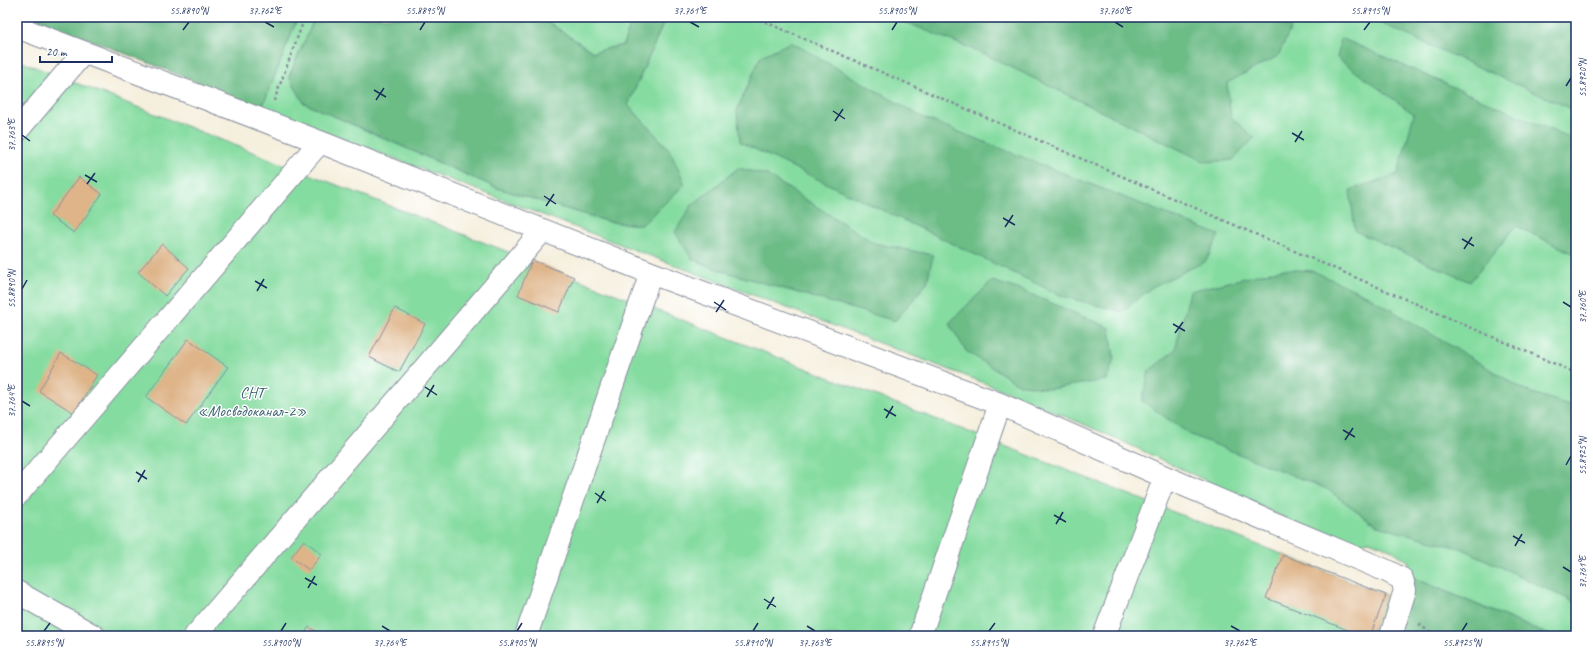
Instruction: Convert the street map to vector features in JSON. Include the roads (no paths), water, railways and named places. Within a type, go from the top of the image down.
[{"type":"street","points":[[17,27],[320,142],[651,273],[1000,404],[1165,477],[1380,568],[1402,579],[1405,590],[1391,636]]},
{"type":"street","points":[[17,131],[83,53]]},
{"type":"street","points":[[17,495],[320,142]]},
{"type":"street","points":[[195,636],[543,230]]},
{"type":"street","points":[[526,636],[651,273]]},
{"type":"street","points":[[920,636],[1000,404]]},
{"type":"street","points":[[1104,636],[1165,477]]},
{"type":"street","points":[[17,592],[94,636]]},
{"type":"park label","name":"СНТ «Мосводоканал-2»","points":[[252,402]]}]
